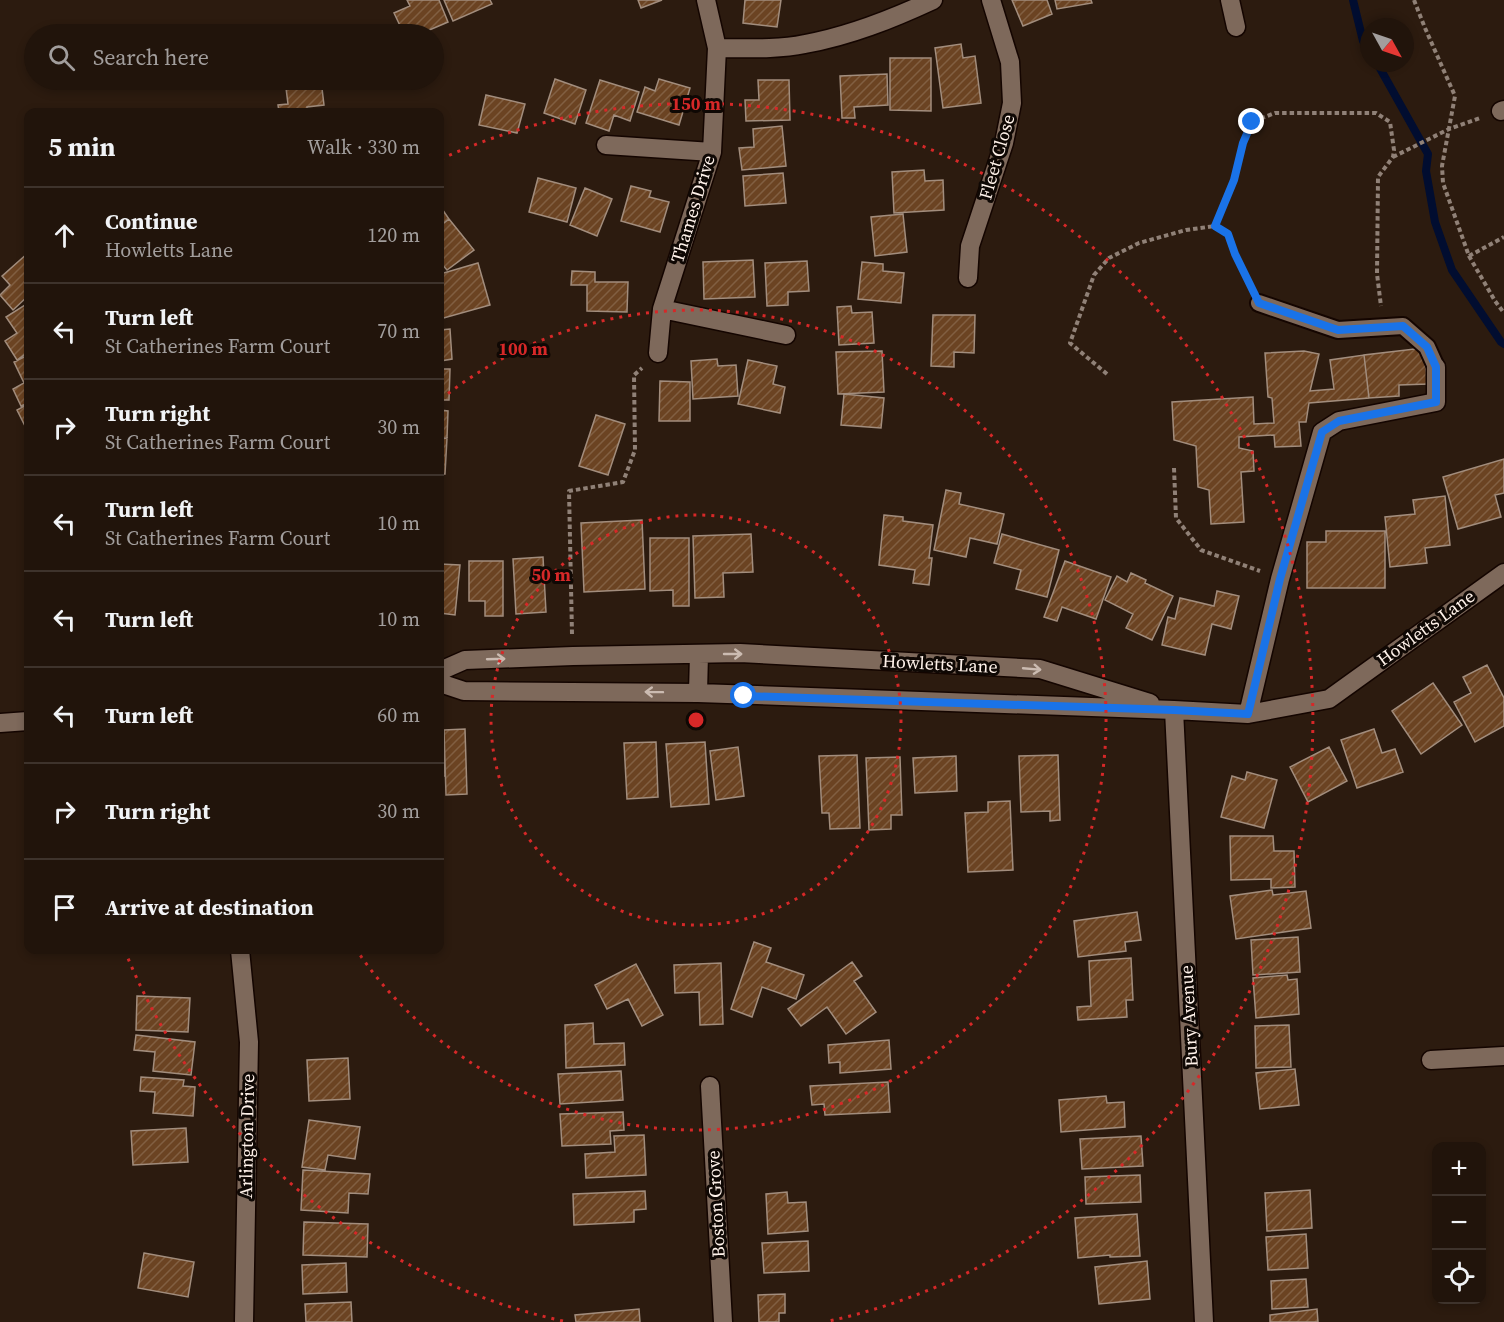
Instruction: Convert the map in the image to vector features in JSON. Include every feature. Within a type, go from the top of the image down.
[{"type":"street","name":"Thames Drive","points":[[658,353],[662,309],[712,152],[717,48],[706,0]]},
{"type":"street","points":[[717,48],[765,49],[805,45],[848,34],[933,0]]},
{"type":"street","name":"Fleet Close","points":[[968,278],[970,246],[1004,143],[1012,103],[1010,62],[991,0]]},
{"type":"street","points":[[1230,0],[1236,27]]},
{"type":"street","points":[[606,145],[712,152]]},
{"type":"street","points":[[662,309],[786,335]]},
{"type":"street","points":[[1248,714],[1280,579],[1322,432],[1339,421],[1436,402],[1436,367]]},
{"type":"street","name":"Howletts Lane","points":[[444,684],[464,691],[698,693],[1248,714],[1329,699],[1504,573]]},
{"type":"street","name":"Howletts Lane","points":[[444,668],[465,660],[740,653],[1040,669],[1174,710]]},
{"type":"street","points":[[698,693],[699,654]]},
{"type":"street","name":"Bury Avenue","points":[[1174,710],[1204,1322]]},
{"type":"street","points":[[0,723],[24,721]]},
{"type":"street","name":"Arlington Drive","points":[[240,954],[249,1041],[244,1322]]},
{"type":"street","points":[[1431,1059],[1504,1056]]},
{"type":"street","name":"Boston Grove","points":[[710,1086],[723,1322]]},
{"type":"lane","points":[[1259,303],[1338,330],[1403,326],[1427,347],[1436,367]]},
{"type":"path","points":[[1414,0],[1455,96],[1442,166],[1443,183],[1469,255],[1504,314]]},
{"type":"path","points":[[1384,327],[1377,274],[1378,177],[1393,157],[1449,129],[1502,110]]},
{"type":"path","points":[[1215,226],[1234,180],[1243,143],[1252,122],[1275,113],[1376,113],[1390,122],[1393,157]]},
{"type":"path","points":[[1107,374],[1070,343],[1094,275],[1109,258],[1138,243],[1186,230],[1215,226],[1228,234],[1235,254],[1259,303]]},
{"type":"path","points":[[1469,255],[1504,237]]},
{"type":"path","points":[[573,656],[569,491],[623,482],[635,450],[634,375],[658,353]]},
{"type":"path","points":[[1174,468],[1176,518],[1201,550],[1280,579]]},
{"type":"building","points":[[407,0],[439,0],[448,22],[443,24],[399,24],[394,13],[410,6]]},
{"type":"building","points":[[444,0],[490,0],[492,4],[453,21]]},
{"type":"building","points":[[638,0],[662,0],[641,8]]},
{"type":"building","points":[[745,0],[781,0],[777,27],[743,23]]},
{"type":"building","points":[[1012,0],[1047,0],[1052,14],[1023,26]]},
{"type":"building","points":[[1055,0],[1091,0],[1092,3],[1057,9]]},
{"type":"building","points":[[961,44],[963,58],[975,56],[981,103],[943,108],[935,48]]},
{"type":"building","points":[[890,58],[931,58],[931,111],[890,110]]},
{"type":"building","points":[[887,74],[888,105],[854,107],[855,118],[842,118],[840,76]]},
{"type":"building","points":[[555,79],[586,90],[575,124],[544,113]]},
{"type":"building","points":[[659,79],[690,88],[679,125],[637,112],[645,87],[655,91]]},
{"type":"building","points":[[600,80],[639,92],[630,121],[614,115],[609,131],[586,123]]},
{"type":"building","points":[[758,80],[789,80],[790,120],[746,121],[745,100],[759,100]]},
{"type":"building","points":[[286,90],[322,90],[324,105],[307,108],[278,108],[278,105],[288,104]]},
{"type":"building","points":[[486,95],[525,104],[517,133],[479,125]]},
{"type":"building","points":[[782,126],[786,166],[742,170],[739,148],[754,147],[753,129]]},
{"type":"building","points":[[924,170],[925,181],[943,180],[944,210],[894,213],[892,172]]},
{"type":"building","points":[[783,173],[786,203],[745,206],[743,176]]},
{"type":"building","points":[[538,178],[576,188],[567,222],[529,212]]},
{"type":"building","points":[[631,186],[651,191],[649,197],[669,202],[660,232],[621,221]]},
{"type":"building","points":[[585,188],[612,199],[597,236],[570,225]]},
{"type":"building","points":[[444,212],[449,219],[444,223]]},
{"type":"building","points":[[903,214],[907,252],[875,256],[871,217]]},
{"type":"building","points":[[449,219],[474,250],[447,270],[444,267],[444,223]]},
{"type":"building","points":[[24,257],[24,300],[13,310],[0,295],[10,285],[2,276]]},
{"type":"building","points":[[753,260],[755,297],[704,299],[703,262]]},
{"type":"building","points":[[807,261],[809,291],[788,292],[788,305],[767,306],[765,263]]},
{"type":"building","points":[[862,262],[883,264],[883,271],[904,273],[901,303],[858,299]]},
{"type":"building","points":[[478,263],[490,305],[444,318],[444,273]]},
{"type":"building","points":[[572,271],[595,272],[595,282],[628,282],[627,312],[587,311],[587,285],[571,285]]},
{"type":"building","points":[[24,306],[24,355],[17,360],[5,341],[17,333],[6,317]]},
{"type":"building","points":[[851,306],[852,313],[872,312],[874,343],[839,345],[837,307]]},
{"type":"building","points":[[933,315],[975,315],[974,353],[954,352],[954,367],[931,366]]},
{"type":"building","points":[[450,329],[452,359],[444,360],[444,330]]},
{"type":"building","points":[[1423,348],[1428,384],[1399,385],[1399,396],[1369,398],[1364,355]]},
{"type":"building","points":[[882,351],[884,392],[838,394],[836,352]]},
{"type":"building","points":[[1304,351],[1319,354],[1310,391],[1334,389],[1330,360],[1364,355],[1369,398],[1309,403],[1306,422],[1299,422],[1301,446],[1275,447],[1274,435],[1239,437],[1239,448],[1253,451],[1254,471],[1241,472],[1244,522],[1211,524],[1209,490],[1198,487],[1196,446],[1174,440],[1172,402],[1253,397],[1254,424],[1274,423],[1272,398],[1268,397],[1265,353]]},
{"type":"building","points":[[24,357],[24,383],[14,362]]},
{"type":"building","points":[[717,359],[718,366],[736,365],[738,396],[693,399],[691,361]]},
{"type":"building","points":[[748,360],[777,366],[773,384],[785,387],[780,413],[738,404]]},
{"type":"building","points":[[444,369],[450,369],[449,400],[444,400]]},
{"type":"building","points":[[660,381],[690,382],[690,421],[659,421]]},
{"type":"building","points":[[24,383],[24,405],[21,406],[13,389]]},
{"type":"building","points":[[844,394],[884,398],[881,428],[841,425]]},
{"type":"building","points":[[24,406],[24,424],[17,410]]},
{"type":"building","points":[[444,410],[448,411],[447,438],[444,438]]},
{"type":"building","points":[[596,415],[625,424],[608,475],[579,466]]},
{"type":"building","points":[[444,438],[447,438],[445,474],[444,474]]},
{"type":"building","points":[[1504,459],[1504,493],[1495,495],[1501,517],[1458,529],[1443,477]]},
{"type":"building","points":[[946,490],[961,493],[959,504],[1004,514],[997,544],[970,538],[966,557],[934,550]]},
{"type":"building","points":[[1445,496],[1450,545],[1425,548],[1427,563],[1390,567],[1385,517],[1415,514],[1413,500]]},
{"type":"building","points":[[884,515],[903,517],[903,521],[933,525],[929,585],[913,583],[915,570],[879,565]]},
{"type":"building","points":[[642,520],[645,589],[584,592],[581,523]]},
{"type":"building","points":[[1326,531],[1385,531],[1385,588],[1307,588],[1307,542],[1326,542]]},
{"type":"building","points":[[751,534],[753,572],[723,573],[724,597],[695,598],[693,536]]},
{"type":"building","points":[[1002,534],[1059,550],[1047,597],[1016,589],[1021,570],[994,563]]},
{"type":"building","points":[[650,538],[689,538],[689,606],[673,606],[673,590],[650,591]]},
{"type":"building","points":[[543,557],[546,612],[516,614],[513,559]]},
{"type":"building","points":[[469,561],[503,561],[503,616],[485,616],[485,601],[469,601]]},
{"type":"building","points":[[1065,561],[1111,577],[1096,619],[1062,607],[1057,621],[1044,617]]},
{"type":"building","points":[[444,564],[460,565],[455,615],[444,614]]},
{"type":"building","points":[[1131,573],[1146,580],[1145,583],[1173,596],[1152,640],[1126,628],[1133,614],[1105,600],[1117,576],[1127,582]]},
{"type":"building","points":[[1217,591],[1239,596],[1231,629],[1212,624],[1205,655],[1162,645],[1168,617],[1175,619],[1180,598],[1214,606]]},
{"type":"building","points":[[1487,665],[1504,698],[1504,726],[1475,742],[1454,702],[1471,693],[1463,677]]},
{"type":"building","points":[[1433,683],[1462,725],[1421,754],[1392,711]]},
{"type":"building","points":[[465,729],[467,794],[446,795],[444,730]]},
{"type":"building","points":[[1374,729],[1382,753],[1395,749],[1403,772],[1357,788],[1341,740]]},
{"type":"building","points":[[656,742],[658,797],[627,799],[624,743]]},
{"type":"building","points":[[705,742],[709,804],[671,807],[666,744]]},
{"type":"building","points":[[738,747],[744,796],[716,800],[710,751]]},
{"type":"building","points":[[1329,747],[1347,781],[1308,802],[1290,767]]},
{"type":"building","points":[[857,755],[860,828],[830,829],[829,813],[822,813],[819,756]]},
{"type":"building","points":[[1058,755],[1060,820],[1050,821],[1050,811],[1021,812],[1019,756]]},
{"type":"building","points":[[956,756],[957,791],[915,793],[913,758]]},
{"type":"building","points":[[900,757],[902,815],[891,815],[891,829],[869,830],[866,758]]},
{"type":"building","points":[[1247,772],[1277,780],[1264,828],[1221,817],[1232,776],[1245,780]]},
{"type":"building","points":[[1010,801],[1013,870],[968,872],[965,813],[988,812],[988,802]]},
{"type":"building","points":[[1230,836],[1273,836],[1274,851],[1294,851],[1295,887],[1271,888],[1271,879],[1231,880]]},
{"type":"building","points":[[1272,890],[1273,895],[1306,891],[1311,928],[1236,939],[1230,896]]},
{"type":"building","points":[[1137,912],[1141,940],[1125,942],[1126,951],[1078,957],[1074,921]]},
{"type":"building","points":[[1298,937],[1300,972],[1253,975],[1251,940]]},
{"type":"building","points":[[754,942],[771,948],[766,962],[804,975],[796,999],[762,987],[752,1017],[731,1009]]},
{"type":"building","points":[[1131,958],[1133,1000],[1126,1000],[1127,1017],[1078,1020],[1077,1007],[1091,1006],[1089,961]]},
{"type":"building","points":[[852,962],[862,976],[854,981],[876,1012],[846,1034],[827,1007],[801,1026],[788,1009]]},
{"type":"building","points":[[721,963],[723,1024],[700,1025],[699,992],[675,993],[674,965]]},
{"type":"building","points":[[636,964],[663,1015],[642,1026],[628,999],[607,1009],[595,985]]},
{"type":"building","points":[[1287,975],[1288,980],[1297,979],[1299,1014],[1256,1018],[1253,978]]},
{"type":"building","points":[[137,996],[190,998],[188,1032],[136,1030]]},
{"type":"building","points":[[593,1023],[594,1044],[624,1043],[625,1065],[566,1068],[565,1025]]},
{"type":"building","points":[[1289,1025],[1291,1067],[1256,1068],[1255,1026]]},
{"type":"building","points":[[136,1035],[195,1042],[191,1075],[153,1071],[155,1052],[134,1050]]},
{"type":"building","points":[[889,1040],[891,1069],[840,1073],[840,1062],[829,1063],[828,1045]]},
{"type":"building","points":[[348,1058],[350,1099],[309,1101],[307,1060]]},
{"type":"building","points":[[1295,1069],[1299,1105],[1260,1109],[1256,1073]]},
{"type":"building","points":[[621,1071],[623,1100],[560,1104],[558,1074]]},
{"type":"building","points":[[141,1077],[184,1080],[183,1086],[195,1087],[193,1116],[153,1113],[155,1092],[140,1091]]},
{"type":"building","points":[[888,1082],[890,1112],[825,1115],[824,1104],[812,1105],[810,1086]]},
{"type":"building","points":[[1106,1096],[1107,1103],[1124,1102],[1125,1127],[1061,1132],[1059,1100]]},
{"type":"building","points":[[623,1112],[624,1130],[610,1131],[611,1144],[562,1146],[560,1114]]},
{"type":"building","points":[[309,1120],[360,1127],[355,1159],[328,1155],[325,1170],[302,1167]]},
{"type":"building","points":[[186,1128],[188,1162],[133,1165],[131,1131]]},
{"type":"building","points":[[644,1135],[646,1175],[586,1178],[585,1154],[615,1152],[614,1136]]},
{"type":"building","points":[[1141,1136],[1143,1166],[1082,1169],[1080,1139]]},
{"type":"building","points":[[303,1170],[370,1174],[368,1194],[349,1193],[348,1213],[301,1210]]},
{"type":"building","points":[[1140,1175],[1141,1202],[1086,1204],[1085,1177]]},
{"type":"building","points":[[1310,1190],[1312,1228],[1267,1231],[1265,1193]]},
{"type":"building","points":[[645,1191],[646,1209],[634,1210],[634,1222],[574,1225],[573,1194]]},
{"type":"building","points":[[787,1192],[788,1203],[806,1202],[808,1231],[768,1234],[766,1194]]},
{"type":"building","points":[[1137,1214],[1140,1256],[1110,1257],[1110,1255],[1078,1258],[1075,1218]]},
{"type":"building","points":[[304,1222],[368,1224],[367,1257],[303,1255]]},
{"type":"building","points":[[1306,1234],[1308,1268],[1268,1270],[1266,1237]]},
{"type":"building","points":[[808,1241],[809,1271],[764,1273],[762,1243]]},
{"type":"building","points":[[144,1253],[194,1262],[188,1297],[138,1288]]},
{"type":"building","points":[[1147,1261],[1150,1299],[1099,1304],[1095,1267]]},
{"type":"building","points":[[346,1263],[347,1292],[303,1294],[302,1265]]},
{"type":"building","points":[[1306,1279],[1308,1307],[1272,1309],[1271,1281]]},
{"type":"building","points":[[785,1294],[785,1313],[779,1313],[779,1322],[759,1322],[758,1295]]},
{"type":"building","points":[[351,1302],[352,1322],[306,1322],[305,1304]]},
{"type":"building","points":[[639,1309],[640,1322],[576,1322],[575,1315]]},
{"type":"building","points":[[1317,1309],[1318,1322],[1270,1322],[1270,1315]]},
{"type":"waterway","points":[[1353,0],[1360,29]]},
{"type":"waterway","points":[[1382,72],[1428,154],[1426,171],[1435,222],[1452,270],[1504,344]]},
{"type":"route","points":[[744,696],[1248,714],[1280,579],[1322,432],[1339,421],[1436,402],[1436,367],[1427,347],[1403,326],[1338,330],[1259,303],[1235,254],[1228,234],[1215,226],[1234,180],[1243,143],[1252,122]]}]
